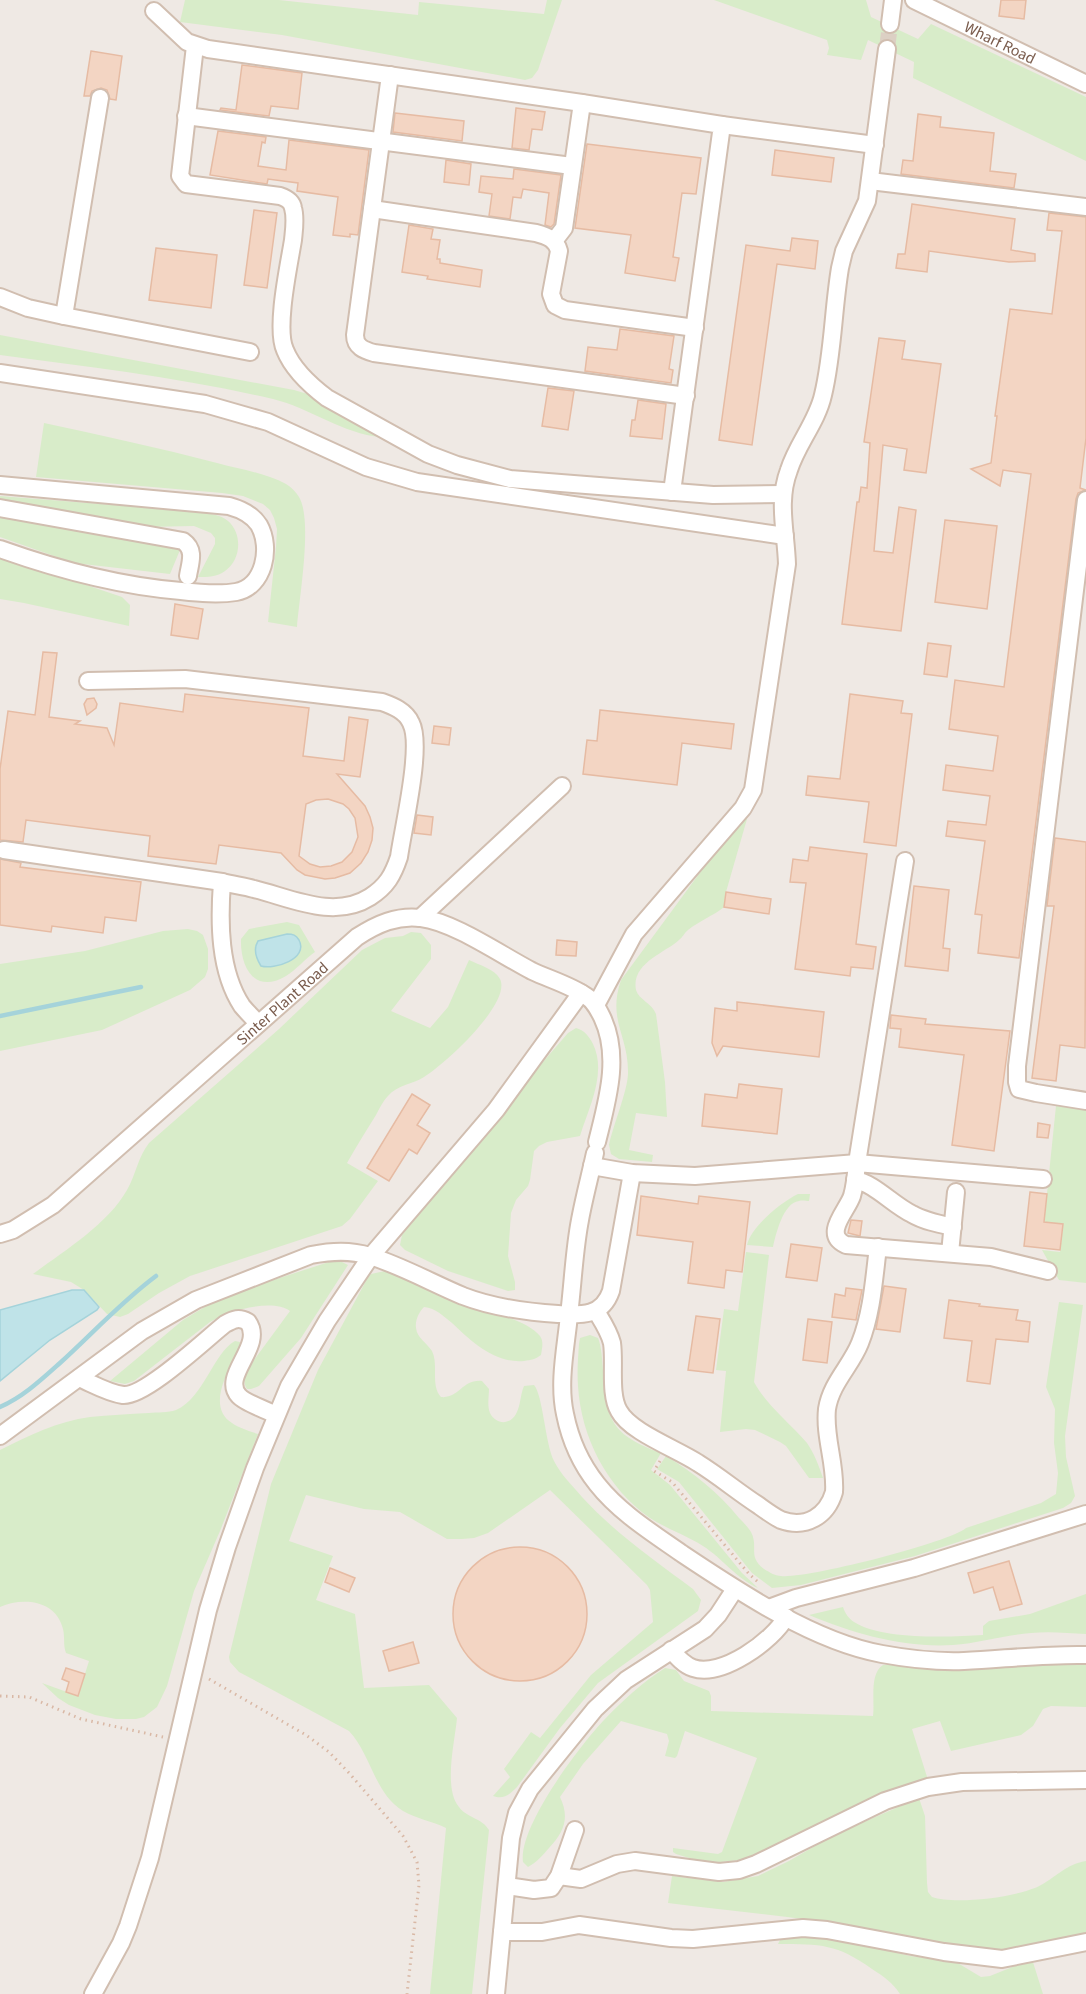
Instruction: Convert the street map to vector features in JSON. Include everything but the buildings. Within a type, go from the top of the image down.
[{"type":"lane","points":[[890,24],[893,0]]},
{"type":"lane","name":"Wharf Road","points":[[914,0],[1086,84]]},
{"type":"lane","points":[[154,10],[179,36],[195,46],[208,50],[875,145]]},
{"type":"lane","points":[[195,46],[179,171],[182,181],[186,184],[280,196],[291,202],[294,208],[294,226],[283,316],[283,341],[285,350],[296,369],[327,398],[406,443],[457,465],[510,479],[723,495],[783,494]]},
{"type":"lane","points":[[887,49],[865,209],[844,251],[840,268],[823,396],[788,471],[783,494],[782,517],[787,564],[753,789],[743,808],[634,934],[596,1005],[607,1029],[612,1061],[610,1086],[580,1221],[563,1365],[564,1412],[568,1430],[585,1466],[604,1492],[630,1517],[735,1589],[854,1647],[912,1659],[962,1661],[1058,1654],[1086,1655]]},
{"type":"lane","points":[[390,75],[355,341],[364,350],[686,396]]},
{"type":"lane","points":[[64,316],[100,98]]},
{"type":"lane","points":[[554,241],[564,228],[582,103]]},
{"type":"lane","points":[[186,116],[572,166]]},
{"type":"lane","points":[[672,492],[722,125]]},
{"type":"lane","points":[[870,181],[1086,207]]},
{"type":"lane","points":[[372,209],[550,237],[559,250],[551,294],[555,305],[565,310],[695,328]]},
{"type":"lane","points":[[0,297],[28,308],[64,316],[250,352]]},
{"type":"lane","points":[[0,373],[205,404],[268,422],[366,467],[417,482],[784,536]]},
{"type":"lane","points":[[0,485],[229,506],[240,509],[258,523],[264,545],[260,577],[254,584],[237,592],[213,594],[158,590],[103,580],[80,575],[0,549]]},
{"type":"lane","points":[[1086,500],[1017,1066],[1017,1082],[1020,1089],[1036,1094],[1086,1101]]},
{"type":"lane","points":[[0,508],[183,541],[191,550],[192,556],[188,576]]},
{"type":"lane","points":[[4,850],[222,882],[303,904],[331,908],[358,903],[381,890],[394,871],[399,856],[416,738],[412,723],[396,708],[382,702],[206,681],[153,679],[88,681]]},
{"type":"lane","points":[[420,918],[562,786]]},
{"type":"lane","points":[[905,861],[856,1171],[849,1203],[836,1226],[836,1234],[846,1245],[991,1257],[1048,1271]]},
{"type":"lane","points":[[222,882],[221,927],[228,972],[234,991],[258,1023]]},
{"type":"lane","name":"Sinter Plant Road","points":[[0,1234],[13,1230],[53,1205],[357,937],[384,922],[401,918],[420,918],[439,922],[533,971],[582,993],[596,1005]]},
{"type":"lane","points":[[93,1994],[128,1926],[150,1858],[208,1610],[255,1468],[290,1386],[315,1340],[371,1256],[496,1110],[582,993]]},
{"type":"lane","points":[[595,1154],[632,1173],[695,1176],[856,1171],[1043,1179]]},
{"type":"lane","points":[[856,1171],[866,1183],[912,1215],[953,1227]]},
{"type":"lane","points":[[0,1436],[142,1331],[196,1300],[311,1255],[331,1251],[350,1251],[371,1256],[465,1297],[522,1312],[587,1314],[596,1311],[606,1304],[611,1291],[632,1173]]},
{"type":"lane","points":[[950,1253],[956,1192]]},
{"type":"lane","points":[[596,1311],[611,1341],[615,1398],[619,1412],[626,1420],[635,1428],[698,1463],[782,1520],[805,1522],[816,1518],[826,1510],[831,1502],[835,1486],[827,1429],[827,1408],[832,1391],[859,1347],[867,1326],[878,1247]]},
{"type":"lane","points":[[79,1378],[112,1392],[124,1395],[135,1393],[156,1380],[225,1324],[240,1319],[248,1322],[252,1334],[250,1344],[235,1377],[236,1391],[242,1399],[276,1415]]},
{"type":"lane","points":[[779,1609],[1086,1514]]},
{"type":"lane","points":[[496,1994],[514,1826],[517,1813],[530,1789],[608,1696],[626,1680],[711,1623],[735,1589]]},
{"type":"lane","points":[[671,1650],[689,1667],[701,1670],[713,1669],[729,1663],[748,1652],[779,1628],[779,1609]]},
{"type":"lane","points":[[559,1876],[581,1879],[617,1864],[635,1861],[719,1872],[732,1871],[756,1864],[885,1801],[928,1787],[962,1782],[1086,1780]]},
{"type":"lane","points":[[507,1886],[548,1890],[559,1876],[575,1830]]},
{"type":"lane","points":[[502,1932],[542,1932],[579,1925],[693,1939],[803,1928],[827,1930],[944,1952],[1002,1959],[1086,1942]]},
{"type":"path","points":[[669,1446],[654,1471],[672,1482],[779,1609]]},
{"type":"path","points":[[193,1672],[221,1685],[278,1718],[329,1752],[403,1836],[417,1862],[419,1885],[408,1994]]},
{"type":"path","points":[[0,1696],[29,1697],[81,1719],[178,1739]]},
{"type":"shaded area","points":[[0,0],[1086,0],[1086,1994],[0,1994]]},
{"type":"green space","points":[[185,0],[279,0],[418,15],[419,2],[544,14],[547,0],[562,0],[538,70],[532,78],[525,80],[282,35],[180,22]]},
{"type":"green space","points":[[714,0],[866,0],[871,17],[918,39],[931,24],[1086,97],[1086,161],[913,78],[914,62],[868,40],[861,60],[827,55],[829,48],[827,40]]},
{"type":"green space","points":[[0,335],[294,390],[311,395],[381,437],[353,431],[273,399],[137,374],[0,355]]},
{"type":"green space","points":[[44,423],[252,472],[278,480],[295,491],[303,508],[305,523],[304,560],[297,627],[268,622],[277,529],[270,510],[263,504],[243,496],[222,493],[36,477]]},
{"type":"green space","points":[[0,496],[212,514],[225,519],[233,526],[238,540],[237,554],[230,566],[222,573],[198,577],[215,544],[215,538],[211,533],[194,526],[145,527],[0,503]]},
{"type":"green space","points":[[0,515],[174,546],[180,550],[170,574],[74,563],[0,537]]},
{"type":"green space","points":[[0,556],[122,597],[130,605],[129,626],[0,599]]},
{"type":"green space","points":[[747,819],[726,892],[724,907],[688,930],[673,945],[650,960],[639,973],[636,981],[636,990],[656,1014],[667,1117],[636,1113],[629,1150],[653,1155],[652,1162],[619,1159],[611,1154],[609,1145],[628,1074],[616,1006],[621,980],[735,825]]},
{"type":"green space","points":[[287,922],[299,925],[315,952],[286,976],[275,981],[257,980],[246,968],[241,939],[249,929]]},
{"type":"green space","points":[[188,929],[203,935],[208,949],[208,969],[205,977],[190,990],[102,1030],[0,1051],[0,964],[85,951],[163,931]]},
{"type":"green space","points":[[411,932],[421,933],[431,945],[431,959],[391,1011],[430,1028],[448,1007],[469,960],[498,976],[501,990],[496,1003],[486,1017],[460,1047],[434,1070],[396,1089],[383,1103],[347,1163],[378,1181],[350,1219],[342,1226],[190,1276],[120,1317],[107,1314],[84,1290],[71,1282],[33,1274],[109,1214],[127,1190],[149,1143],[279,1029],[362,950],[385,938],[403,936]]},
{"type":"green space","points":[[576,1028],[588,1036],[597,1055],[595,1090],[580,1136],[547,1142],[534,1151],[528,1186],[516,1200],[511,1213],[508,1256],[515,1290],[508,1291],[448,1271],[405,1250],[400,1245],[402,1235],[536,1070],[568,1033]]},
{"type":"green space","points":[[1056,1106],[1086,1110],[1086,1283],[1059,1280],[1042,1250],[1060,1252],[1063,1225],[1044,1222]]},
{"type":"green space","points":[[798,1194],[810,1194],[809,1201],[799,1201],[789,1207],[781,1220],[773,1247],[747,1245],[760,1223],[783,1203]]},
{"type":"green space","points":[[746,1252],[769,1255],[754,1382],[772,1407],[807,1443],[823,1478],[809,1478],[786,1446],[755,1430],[720,1432],[726,1371],[716,1370],[724,1309],[738,1311]]},
{"type":"green space","points":[[332,1261],[340,1261],[348,1265],[301,1338],[259,1386],[247,1389],[244,1382],[245,1373],[290,1311],[282,1307],[262,1306],[238,1310],[218,1318],[134,1381],[125,1384],[110,1381],[183,1320],[208,1305],[230,1294]]},
{"type":"green space","points":[[385,1271],[448,1298],[526,1325],[540,1336],[541,1355],[529,1360],[513,1361],[484,1350],[432,1309],[424,1307],[416,1322],[418,1335],[432,1351],[434,1357],[436,1387],[441,1397],[452,1395],[475,1381],[482,1381],[489,1389],[490,1413],[496,1420],[507,1422],[516,1414],[524,1386],[534,1385],[540,1399],[551,1453],[563,1475],[608,1522],[635,1546],[693,1589],[701,1600],[698,1611],[598,1683],[560,1728],[517,1787],[506,1796],[493,1796],[510,1777],[504,1769],[531,1732],[540,1738],[591,1675],[653,1622],[650,1590],[647,1585],[550,1490],[488,1533],[462,1539],[447,1539],[400,1512],[364,1509],[306,1495],[289,1541],[333,1556],[316,1600],[355,1614],[364,1688],[429,1685],[457,1718],[451,1777],[454,1799],[462,1811],[489,1830],[472,1994],[430,1994],[446,1828],[408,1814],[393,1803],[385,1794],[363,1751],[349,1731],[239,1672],[230,1662],[229,1657],[271,1484],[318,1370],[367,1279],[371,1274]]},
{"type":"green space","points":[[1059,1302],[1083,1305],[1065,1436],[1066,1457],[1075,1496],[1071,1503],[1063,1508],[915,1556],[801,1585],[772,1588],[752,1573],[679,1482],[657,1469],[666,1456],[714,1491],[751,1532],[756,1560],[759,1564],[779,1576],[818,1572],[906,1551],[1041,1503],[1056,1494],[1058,1473],[1054,1443],[1055,1409],[1046,1387]]},
{"type":"green space","points":[[590,1335],[598,1338],[602,1354],[606,1402],[615,1424],[632,1440],[661,1453],[651,1470],[670,1485],[742,1573],[758,1588],[743,1579],[703,1546],[650,1518],[621,1492],[609,1476],[591,1442],[580,1405],[579,1344],[580,1338]]},
{"type":"green space","points":[[235,1341],[240,1342],[240,1348],[222,1386],[221,1410],[232,1423],[258,1434],[194,1591],[167,1686],[157,1707],[144,1717],[136,1719],[116,1719],[95,1715],[69,1705],[42,1683],[78,1696],[89,1661],[66,1653],[63,1629],[59,1619],[46,1607],[38,1603],[19,1602],[0,1607],[0,1450],[44,1430],[78,1419],[176,1410],[194,1396],[220,1355]]},
{"type":"green space","points":[[1086,1594],[1086,1634],[1038,1632],[953,1645],[898,1642],[862,1634],[809,1615],[843,1607],[854,1622],[881,1632],[916,1636],[983,1635],[983,1626],[989,1621],[1030,1614]]},
{"type":"green space","points":[[1086,1663],[1086,1707],[1051,1706],[1043,1709],[1033,1726],[1021,1735],[951,1751],[940,1721],[912,1729],[928,1780],[854,1807],[765,1851],[739,1860],[713,1863],[699,1861],[676,1854],[673,1848],[718,1854],[722,1852],[757,1758],[685,1731],[677,1756],[675,1758],[665,1756],[669,1741],[667,1734],[621,1721],[583,1764],[560,1797],[565,1818],[558,1836],[534,1863],[528,1867],[523,1862],[524,1847],[530,1829],[540,1808],[567,1766],[612,1712],[665,1668],[676,1670],[684,1681],[709,1691],[711,1711],[873,1716],[874,1681],[883,1665]]},
{"type":"green space","points":[[919,1798],[925,1816],[927,1883],[928,1892],[932,1897],[971,1900],[1018,1893],[1041,1885],[1067,1868],[1086,1861],[1086,1936],[1008,1951],[950,1944],[808,1920],[668,1903],[672,1876],[723,1882],[758,1876],[834,1835]]},
{"type":"green space","points":[[806,1936],[853,1942],[910,1956],[956,1962],[981,1977],[990,1976],[1032,1959],[1043,1994],[900,1994],[880,1974],[838,1950],[817,1945],[778,1944],[780,1940]]},
{"type":"water","points":[[287,934],[294,935],[299,940],[301,947],[295,958],[281,965],[261,966],[256,954],[258,941]]},
{"type":"water","points":[[72,1290],[84,1290],[99,1307],[97,1310],[50,1340],[0,1381],[0,1310]]},
{"type":"waterway","points":[[0,1016],[141,987]]},
{"type":"waterway","points":[[0,1407],[39,1382],[119,1307],[156,1276]]},
{"type":"tunnel","points":[[887,49],[890,24]]}]
